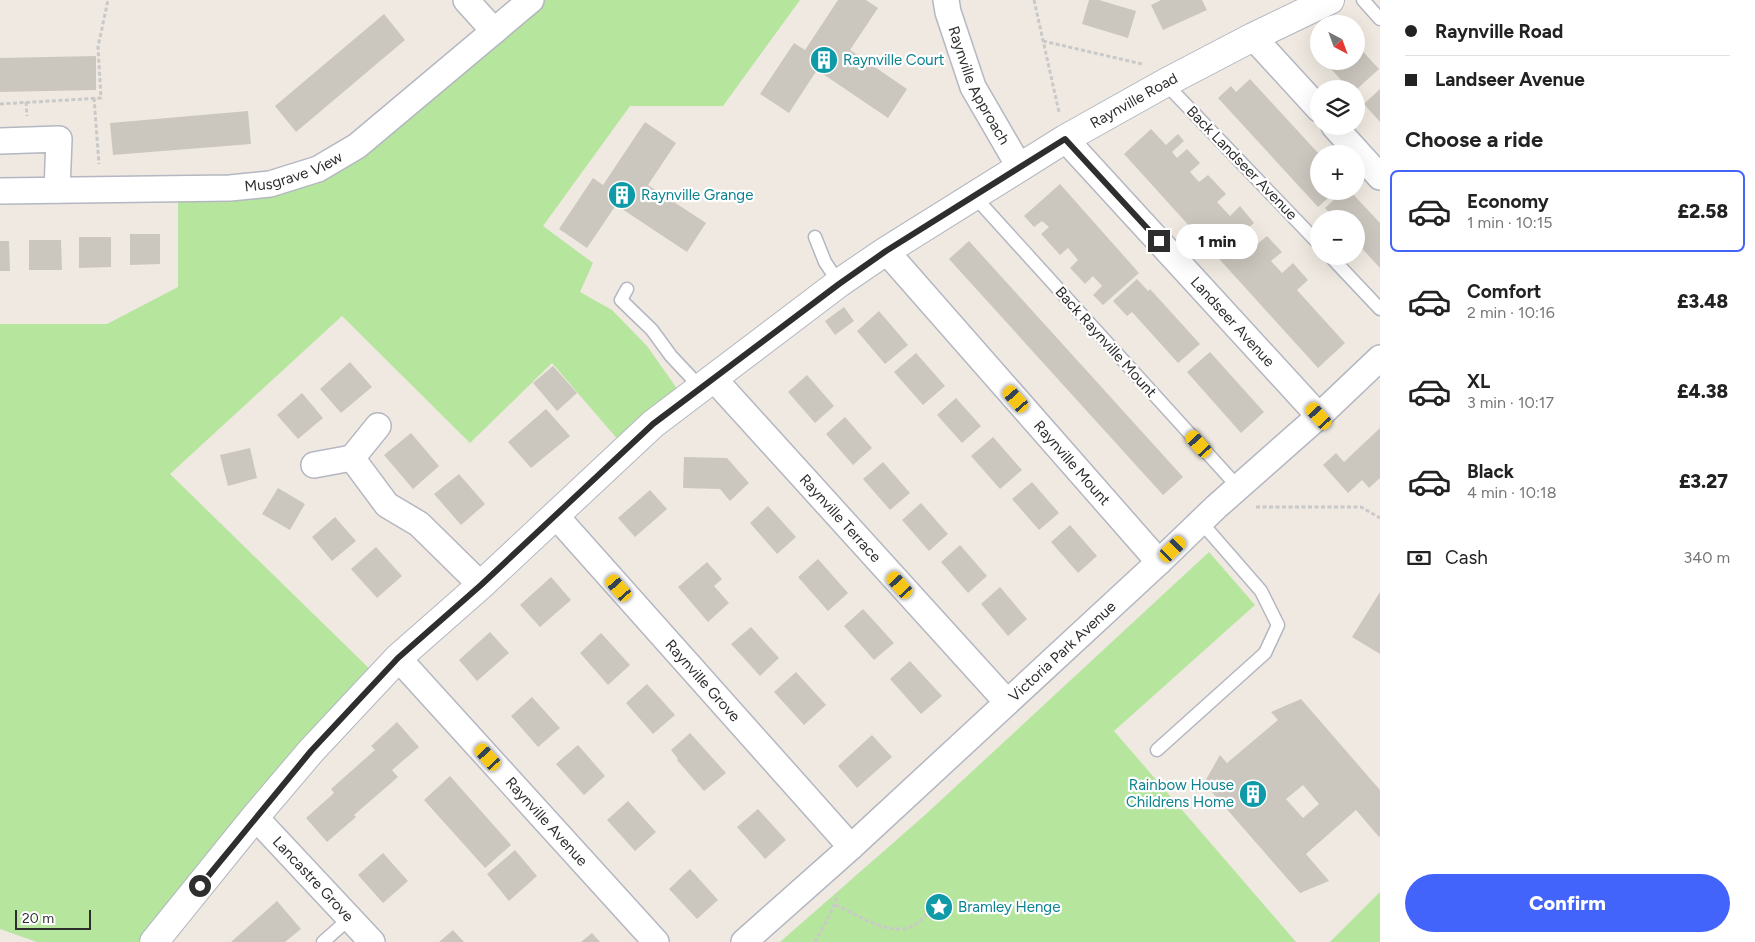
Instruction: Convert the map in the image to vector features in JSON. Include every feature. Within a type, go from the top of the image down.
[{"type":"street","points":[[466,0],[494,31]]},
{"type":"street","name":"Musgrave View","points":[[0,191],[230,188],[270,184],[318,170],[357,146],[531,0]]},
{"type":"street","name":"Raynville Approach","points":[[946,0],[948,12],[973,87],[1020,168]]},
{"type":"street","name":"Raynville Road","points":[[154,942],[311,751],[398,658],[481,585],[653,424],[839,284],[886,251],[1065,139],[1165,83],[1253,37],[1330,0]]},
{"type":"street","points":[[1253,37],[1310,99]]},
{"type":"street","points":[[1342,135],[1380,177]]},
{"type":"street","points":[[0,140],[60,139],[57,190]]},
{"type":"street","name":"Landseer Avenue","points":[[1065,139],[1319,416]]},
{"type":"street","name":"Raynville Mount","points":[[886,251],[1159,562]]},
{"type":"street","name":"Victoria Park Avenue","points":[[744,942],[851,847],[1159,562],[1208,514],[1319,416],[1380,358]]},
{"type":"street","name":"Raynville Terrace","points":[[708,384],[1007,702]]},
{"type":"street","points":[[314,465],[352,458],[378,426]]},
{"type":"street","points":[[352,458],[387,505],[419,524],[481,585]]},
{"type":"street","name":"Raynville Grove","points":[[555,515],[851,847]]},
{"type":"street","name":"Raynville Avenue","points":[[398,658],[656,942]]},
{"type":"street","name":"Lancastre Grove","points":[[255,818],[372,942]]},
{"type":"lane","points":[[1363,0],[1380,18]]},
{"type":"lane","name":"Back Landseer Avenue","points":[[1165,83],[1310,235]]},
{"type":"lane","name":"Back Raynville Mount","points":[[974,196],[1238,488]]},
{"type":"lane","points":[[814,237],[839,284]]},
{"type":"lane","points":[[1338,265],[1380,309]]},
{"type":"lane","points":[[627,289],[621,300],[652,330],[671,356],[708,384]]},
{"type":"lane","points":[[1157,750],[1265,653],[1278,625],[1261,591],[1208,514]]},
{"type":"lane","points":[[323,942],[350,918]]},
{"type":"path","points":[[0,104],[101,98],[98,47],[108,0]]},
{"type":"path","points":[[1034,0],[1065,139]]},
{"type":"path","points":[[1043,40],[1148,66],[1165,83]]},
{"type":"path","points":[[94,98],[100,190]]},
{"type":"path","points":[[1208,514],[1361,507],[1380,518]]},
{"type":"path","points":[[815,942],[826,919],[836,905],[837,892],[826,868]]},
{"type":"path","points":[[836,905],[879,925],[895,928],[907,928],[918,923],[927,914]]},
{"type":"green space","points":[[531,0],[800,0],[723,106],[630,106],[543,226],[593,263],[580,292],[612,310],[647,346],[685,400],[626,449],[552,363],[470,443],[342,316],[170,474],[380,679],[143,942],[37,942],[0,929],[0,324],[107,324],[178,287],[178,189],[318,169]]},
{"type":"green space","points":[[1209,552],[1255,605],[1114,731],[1296,942],[780,942],[925,815]]},
{"type":"green space","points":[[1380,892],[1380,942],[1330,942]]},
{"type":"building","name":"Raynville Court","points":[[838,0],[866,0],[878,8],[850,50],[907,89],[888,118],[817,70],[789,113],[760,94],[794,43],[805,50]]},
{"type":"building","points":[[1089,0],[1099,0],[1136,11],[1128,38],[1082,24]]},
{"type":"building","points":[[1161,0],[1202,0],[1207,10],[1163,30],[1151,5]]},
{"type":"building","points":[[384,14],[405,40],[296,132],[275,106]]},
{"type":"building","points":[[1365,54],[1379,69],[1365,82],[1365,80],[1341,80],[1332,70],[1365,70]]},
{"type":"building","points":[[96,56],[96,90],[0,92],[0,58]]},
{"type":"building","points":[[1250,79],[1311,145],[1310,198],[1218,98],[1231,86],[1236,92]]},
{"type":"building","points":[[1380,89],[1380,122],[1365,105]]},
{"type":"building","points":[[248,111],[251,144],[113,155],[110,123]]},
{"type":"building","name":"Raynville Grange","points":[[645,122],[676,143],[648,185],[706,223],[687,252],[616,205],[587,248],[559,229],[593,178],[603,185]]},
{"type":"building","points":[[1151,129],[1166,145],[1178,134],[1184,141],[1172,152],[1177,158],[1187,149],[1200,163],[1190,172],[1199,182],[1208,175],[1226,194],[1217,202],[1230,216],[1240,206],[1254,223],[1244,232],[1256,245],[1267,236],[1282,252],[1271,261],[1282,273],[1293,263],[1308,280],[1297,290],[1345,343],[1318,368],[1124,154]]},
{"type":"building","points":[[1060,184],[1139,273],[1103,305],[1093,295],[1102,286],[1093,276],[1085,284],[1070,268],[1078,260],[1068,248],[1060,255],[1041,234],[1049,227],[1042,221],[1034,227],[1024,216]]},
{"type":"building","points":[[1312,200],[1326,200],[1318,207]]},
{"type":"building","points":[[1333,200],[1358,200],[1380,223],[1380,268],[1365,252],[1365,210],[1327,210],[1325,208]]},
{"type":"building","points":[[130,234],[160,234],[160,264],[130,265]]},
{"type":"building","points":[[79,237],[111,237],[111,267],[79,268]]},
{"type":"building","points":[[29,240],[61,240],[62,270],[29,270]]},
{"type":"building","points":[[0,241],[9,241],[10,271],[0,271]]},
{"type":"building","points":[[969,241],[1183,477],[1163,495],[949,259]]},
{"type":"building","points":[[1137,279],[1148,291],[1150,289],[1200,344],[1178,363],[1132,312],[1127,316],[1113,301]]},
{"type":"building","points":[[844,307],[854,321],[835,335],[825,321]]},
{"type":"building","points":[[879,311],[908,345],[885,364],[857,331]]},
{"type":"building","points":[[1210,352],[1264,412],[1241,433],[1187,372]]},
{"type":"building","points":[[916,353],[945,386],[923,405],[894,372]]},
{"type":"building","points":[[350,362],[372,387],[341,413],[320,389]]},
{"type":"building","points":[[553,366],[577,393],[557,411],[533,383]]},
{"type":"building","points":[[807,375],[834,406],[815,423],[788,392]]},
{"type":"building","points":[[302,393],[323,418],[298,439],[277,415]]},
{"type":"building","points":[[956,398],[981,426],[962,443],[937,415]]},
{"type":"building","points":[[546,409],[570,436],[531,468],[508,442]]},
{"type":"building","points":[[845,417],[872,448],[853,465],[826,434]]},
{"type":"building","points":[[1380,428],[1380,478],[1369,488],[1362,480],[1348,493],[1323,465],[1336,453],[1344,462]]},
{"type":"building","points":[[411,433],[439,466],[413,489],[384,455]]},
{"type":"building","points":[[993,437],[1022,470],[1000,489],[971,456]]},
{"type":"building","points":[[250,448],[257,478],[228,486],[220,455]]},
{"type":"building","points":[[684,457],[727,458],[749,483],[730,501],[720,489],[683,488]]},
{"type":"building","points":[[883,462],[910,493],[890,510],[863,479]]},
{"type":"building","points":[[459,474],[485,504],[461,525],[434,494]]},
{"type":"building","points":[[1032,482],[1059,513],[1039,530],[1012,499]]},
{"type":"building","points":[[278,488],[305,504],[290,530],[262,514]]},
{"type":"building","points":[[650,490],[667,509],[635,537],[618,518]]},
{"type":"building","points":[[921,503],[948,534],[929,551],[902,520]]},
{"type":"building","points":[[768,506],[796,537],[777,554],[750,523]]},
{"type":"building","points":[[335,517],[356,541],[332,561],[312,537]]},
{"type":"building","points":[[1070,525],[1097,556],[1078,573],[1051,542]]},
{"type":"building","points":[[960,545],[987,576],[968,593],[941,562]]},
{"type":"building","points":[[376,547],[402,576],[377,598],[351,569]]},
{"type":"building","points":[[818,559],[848,593],[828,611],[798,577]]},
{"type":"building","points":[[707,562],[722,579],[714,586],[729,603],[708,622],[678,587]]},
{"type":"building","points":[[551,577],[571,600],[540,627],[520,605]]},
{"type":"building","points":[[1000,587],[1027,619],[1008,636],[981,604]]},
{"type":"building","points":[[1380,592],[1380,654],[1352,637]]},
{"type":"building","points":[[863,609],[894,643],[874,660],[844,626]]},
{"type":"building","points":[[751,627],[779,658],[760,676],[731,644]]},
{"type":"building","points":[[490,632],[509,653],[477,681],[459,660]]},
{"type":"building","points":[[601,633],[630,665],[608,685],[580,653]]},
{"type":"building","points":[[910,661],[942,696],[921,714],[890,679]]},
{"type":"building","points":[[796,672],[826,705],[804,725],[774,692]]},
{"type":"building","points":[[647,684],[675,715],[653,734],[626,703]]},
{"type":"building","points":[[532,697],[560,728],[538,747],[511,716]]},
{"type":"building","name":"Rainbow House Childrens Home","points":[[1301,699],[1380,790],[1379,837],[1356,810],[1306,854],[1329,881],[1300,893],[1204,783],[1220,755],[1227,763],[1278,720],[1271,712]],"holes":[[[1303,785],[1319,804],[1303,818],[1286,799]]]},
{"type":"building","points":[[397,722],[419,747],[392,770],[398,777],[354,815],[356,817],[327,842],[306,818],[334,793],[331,789],[375,750],[371,746]]},
{"type":"building","points":[[690,733],[726,773],[704,791],[677,760],[671,750]]},
{"type":"building","points":[[872,735],[892,757],[857,788],[838,766]]},
{"type":"building","points":[[578,745],[605,776],[584,795],[556,764]]},
{"type":"building","points":[[450,776],[511,845],[485,868],[424,800]]},
{"type":"building","points":[[628,801],[656,832],[635,851],[607,820]]},
{"type":"building","points":[[758,809],[786,840],[765,859],[737,827]]},
{"type":"building","points":[[515,850],[537,876],[509,901],[487,874]]},
{"type":"building","points":[[383,853],[408,881],[383,903],[358,875]]},
{"type":"building","points":[[690,869],[718,900],[697,919],[669,889]]},
{"type":"building","points":[[277,901],[301,929],[285,942],[231,942]]},
{"type":"building","points":[[453,930],[464,942],[439,942]]},
{"type":"building","points":[[592,933],[600,942],[581,942]]},
{"type":"place","name":"Raynville Court","points":[[824,60]]},
{"type":"place","name":"Raynville Grange","points":[[622,195]]},
{"type":"place","name":"Rainbow House Childrens Home","points":[[1253,794]]},
{"type":"place","name":"Bramley Henge","points":[[939,907]]},
{"type":"route","points":[[200,886],[311,751],[398,658],[481,585],[653,424],[839,284],[886,251],[1065,139],[1159,241]]}]
